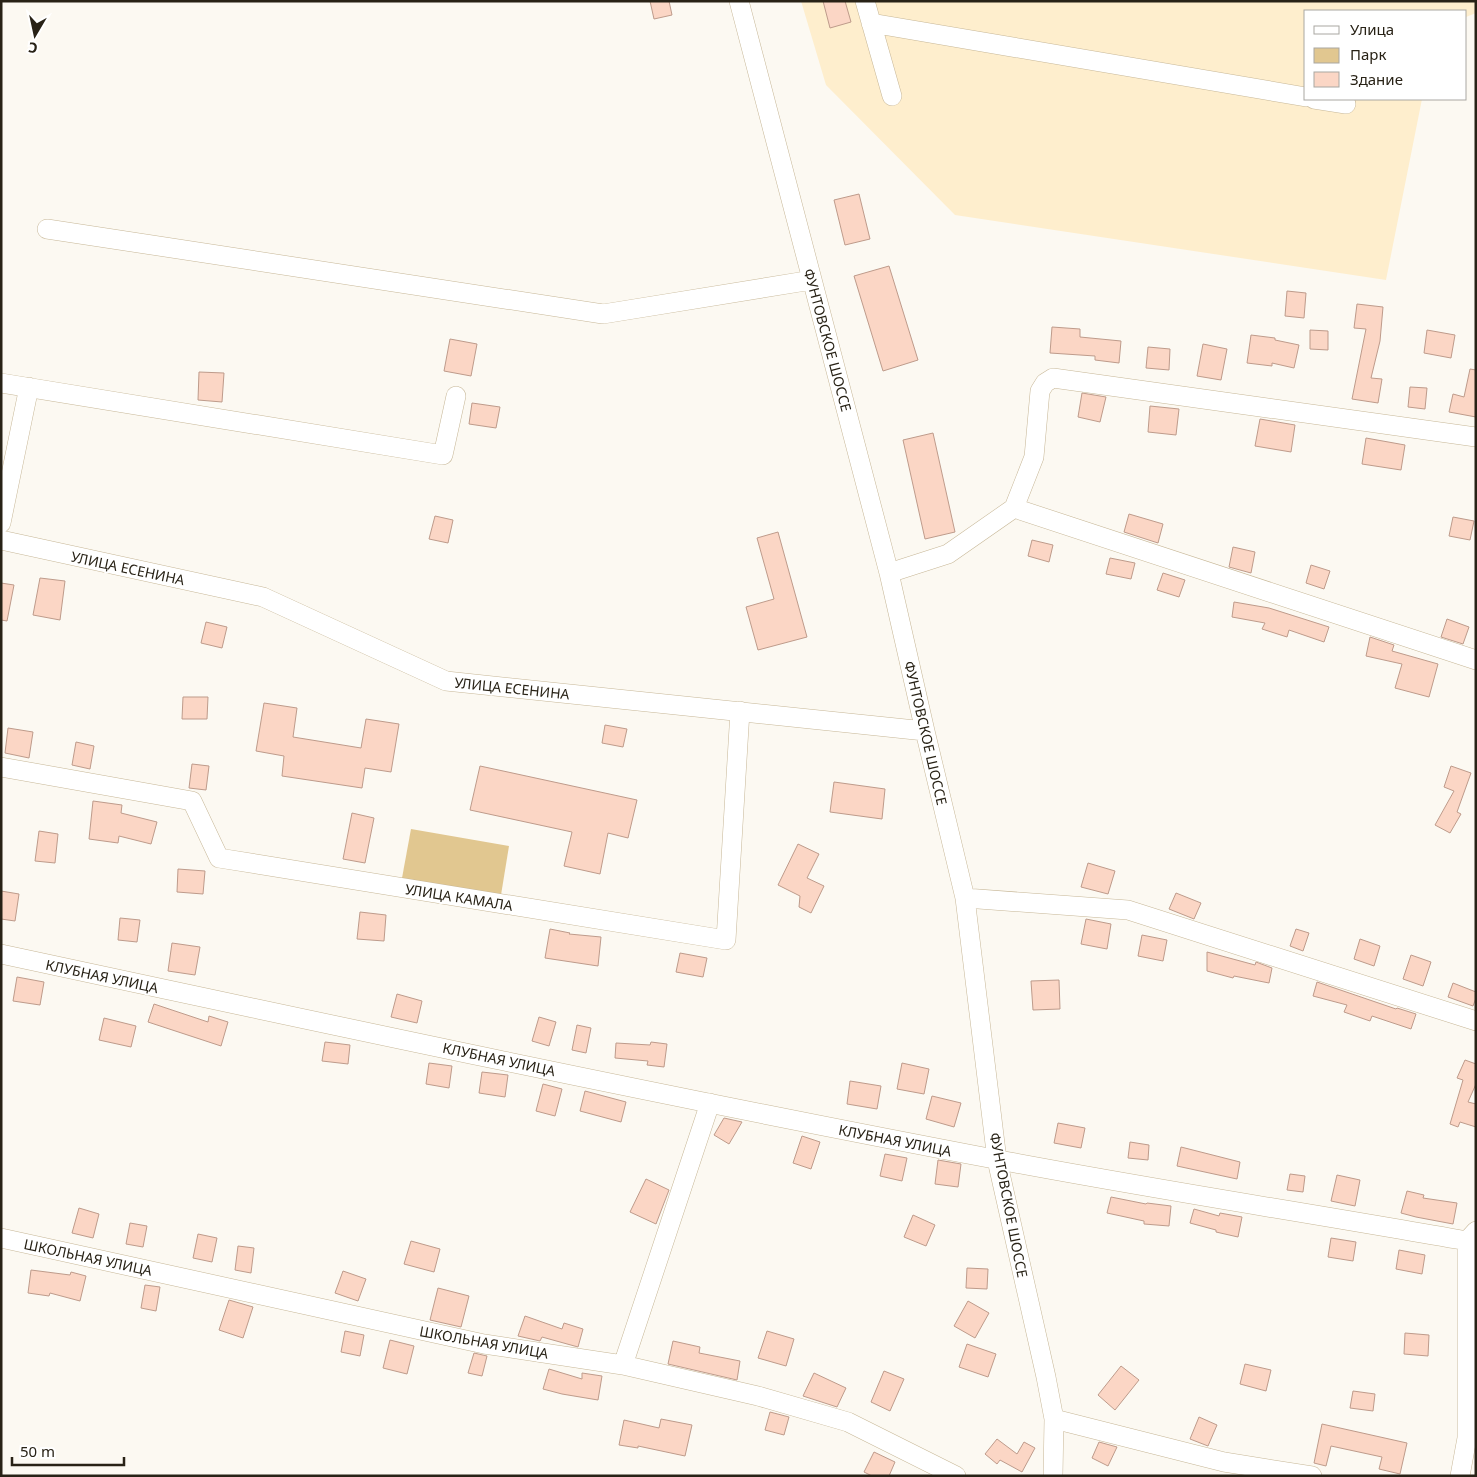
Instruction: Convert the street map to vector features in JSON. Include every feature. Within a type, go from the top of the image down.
[{"type":"street","name":"ФУНТОВСКОЕ ШОССЕ","points":[[739,1],[889,573],[924,731],[966,898],[997,1160],[1054,1419],[1053,1476]]},
{"type":"street","points":[[865,1],[892,96]]},
{"type":"street","points":[[871,24],[1304,97]]},
{"type":"street","points":[[1320,100],[1346,104]]},
{"type":"street","points":[[47,229],[603,314],[812,280]]},
{"type":"street","points":[[889,573],[948,554],[1014,508],[1034,457],[1040,391],[1045,383],[1053,378],[1476,437]]},
{"type":"street","points":[[1,383],[444,455],[456,396]]},
{"type":"street","points":[[1,523],[29,387]]},
{"type":"street","points":[[1014,508],[1476,660]]},
{"type":"street","name":"УЛИЦА ЕСЕНИНА","points":[[1,540],[263,597],[446,681],[924,731]]},
{"type":"street","name":"УЛИЦА КАМАЛА","points":[[1,767],[192,801],[219,858],[726,940],[740,711]]},
{"type":"street","points":[[966,898],[1128,910],[1476,1020]]},
{"type":"street","name":"КЛУБНАЯ УЛИЦА","points":[[1,954],[710,1103],[997,1160],[1471,1236]]},
{"type":"street","points":[[623,1364],[710,1103]]},
{"type":"street","points":[[1460,1476],[1467,1438],[1471,1236]]},
{"type":"street","name":"ШКОЛЬНАЯ УЛИЦА","points":[[1,1238],[484,1344],[623,1364],[758,1396],[848,1422],[956,1476]]},
{"type":"street","points":[[1054,1419],[1224,1462],[1312,1476]]},
{"type":"shaded area","points":[[801,1],[1476,1],[1476,13],[1467,17],[1467,10],[1304,10],[1304,100],[1422,100],[1386,280],[955,215],[826,85]]},
{"type":"green space","points":[[411,829],[509,846],[501,895],[402,878]]},
{"type":"building","points":[[650,1],[669,1],[672,15],[654,19]]},
{"type":"building","points":[[823,1],[845,1],[851,22],[830,28]]},
{"type":"building","points":[[859,194],[870,239],[845,245],[834,200]]},
{"type":"building","points":[[889,266],[918,360],[883,371],[854,276]]},
{"type":"building","points":[[1287,291],[1306,293],[1304,318],[1285,316]]},
{"type":"building","points":[[1357,304],[1383,307],[1380,341],[1371,378],[1382,379],[1378,403],[1352,399],[1366,329],[1354,328]]},
{"type":"building","points":[[1052,327],[1080,329],[1080,337],[1121,341],[1119,363],[1095,360],[1095,356],[1050,353]]},
{"type":"building","points":[[1310,330],[1328,331],[1328,350],[1310,349]]},
{"type":"building","points":[[1427,330],[1455,335],[1451,358],[1424,353]]},
{"type":"building","points":[[1251,335],[1275,338],[1275,340],[1299,345],[1294,368],[1272,363],[1272,366],[1247,363]]},
{"type":"building","points":[[450,339],[477,344],[471,376],[444,371]]},
{"type":"building","points":[[1203,344],[1227,349],[1221,380],[1197,376]]},
{"type":"building","points":[[1148,347],[1170,349],[1169,370],[1146,368]]},
{"type":"building","points":[[1470,369],[1476,370],[1476,417],[1449,412],[1453,394],[1464,397]]},
{"type":"building","points":[[199,372],[224,373],[222,402],[198,400]]},
{"type":"building","points":[[1410,387],[1427,388],[1425,409],[1408,407]]},
{"type":"building","points":[[1082,393],[1106,397],[1100,422],[1078,417]]},
{"type":"building","points":[[472,403],[500,407],[496,428],[469,424]]},
{"type":"building","points":[[1150,406],[1179,409],[1176,435],[1148,432]]},
{"type":"building","points":[[1260,419],[1295,425],[1291,452],[1255,446]]},
{"type":"building","points":[[933,433],[955,532],[925,539],[903,440]]},
{"type":"building","points":[[1366,438],[1405,445],[1401,470],[1362,464]]},
{"type":"building","points":[[1129,514],[1163,524],[1158,543],[1124,532]]},
{"type":"building","points":[[435,516],[453,520],[448,543],[429,539]]},
{"type":"building","points":[[1453,517],[1474,521],[1470,540],[1449,536]]},
{"type":"building","points":[[778,532],[807,637],[758,650],[746,607],[774,599],[757,538]]},
{"type":"building","points":[[1032,540],[1053,545],[1049,562],[1028,556]]},
{"type":"building","points":[[1233,547],[1255,552],[1251,573],[1229,567]]},
{"type":"building","points":[[1110,558],[1135,563],[1131,579],[1106,574]]},
{"type":"building","points":[[1311,565],[1330,571],[1324,589],[1306,583]]},
{"type":"building","points":[[1163,573],[1185,580],[1179,597],[1157,590]]},
{"type":"building","points":[[40,578],[65,581],[60,620],[33,615]]},
{"type":"building","points":[[1,583],[14,585],[7,621],[1,620]]},
{"type":"building","points":[[1234,602],[1269,608],[1329,627],[1324,642],[1289,630],[1287,637],[1262,629],[1265,623],[1232,617]]},
{"type":"building","points":[[1447,619],[1469,627],[1463,644],[1441,637]]},
{"type":"building","points":[[206,622],[227,627],[222,648],[201,643]]},
{"type":"building","points":[[1370,637],[1394,645],[1392,651],[1438,664],[1429,697],[1395,688],[1402,664],[1366,656]]},
{"type":"building","points":[[183,697],[208,697],[207,719],[182,719]]},
{"type":"building","points":[[264,703],[297,708],[293,737],[361,748],[366,719],[399,724],[391,772],[365,768],[362,788],[282,776],[284,756],[256,751]]},
{"type":"building","points":[[605,725],[627,729],[623,747],[602,743]]},
{"type":"building","points":[[8,728],[33,732],[29,758],[5,753]]},
{"type":"building","points":[[76,742],[94,746],[90,769],[72,765]]},
{"type":"building","points":[[192,764],[209,766],[206,790],[189,788]]},
{"type":"building","points":[[480,766],[637,800],[628,838],[608,833],[600,874],[564,866],[572,832],[470,810]]},
{"type":"building","points":[[1451,766],[1471,773],[1457,812],[1461,814],[1450,833],[1435,825],[1454,791],[1444,787]]},
{"type":"building","points":[[834,782],[885,789],[882,819],[830,812]]},
{"type":"building","points":[[93,801],[122,805],[121,813],[157,822],[151,844],[119,836],[118,843],[89,839]]},
{"type":"building","points":[[352,813],[374,818],[365,863],[343,859]]},
{"type":"building","points":[[39,831],[58,834],[55,863],[35,861]]},
{"type":"building","points":[[798,844],[819,854],[807,878],[824,886],[811,913],[799,907],[800,896],[778,885]]},
{"type":"building","points":[[1088,863],[1115,871],[1108,894],[1081,887]]},
{"type":"building","points":[[178,869],[205,871],[203,894],[177,892]]},
{"type":"building","points":[[1,891],[19,894],[15,921],[1,919]]},
{"type":"building","points":[[1176,893],[1201,903],[1194,919],[1169,909]]},
{"type":"building","points":[[360,912],[386,915],[384,941],[357,939]]},
{"type":"building","points":[[120,918],[140,920],[137,942],[118,940]]},
{"type":"building","points":[[1086,919],[1111,924],[1107,949],[1081,944]]},
{"type":"building","points":[[550,929],[569,934],[601,937],[598,966],[545,958]]},
{"type":"building","points":[[1296,929],[1309,933],[1303,951],[1290,946]]},
{"type":"building","points":[[1142,935],[1167,940],[1163,961],[1138,956]]},
{"type":"building","points":[[1360,939],[1380,946],[1374,966],[1354,959]]},
{"type":"building","points":[[172,943],[200,947],[195,975],[168,971]]},
{"type":"building","points":[[1207,952],[1255,965],[1256,962],[1272,968],[1269,983],[1234,976],[1233,978],[1207,971]]},
{"type":"building","points":[[680,953],[707,958],[703,977],[676,972]]},
{"type":"building","points":[[1411,955],[1431,962],[1423,986],[1403,979]]},
{"type":"building","points":[[17,977],[44,982],[40,1005],[13,1001]]},
{"type":"building","points":[[1059,980],[1060,1009],[1033,1010],[1031,981]]},
{"type":"building","points":[[1317,982],[1416,1014],[1411,1029],[1372,1016],[1370,1021],[1344,1012],[1347,1005],[1313,996]]},
{"type":"building","points":[[1453,983],[1476,992],[1473,1006],[1448,997]]},
{"type":"building","points":[[397,994],[422,1001],[417,1023],[391,1017]]},
{"type":"building","points":[[154,1004],[208,1022],[209,1016],[228,1022],[221,1046],[148,1022]]},
{"type":"building","points":[[539,1017],[556,1022],[549,1046],[532,1041]]},
{"type":"building","points":[[104,1018],[136,1026],[131,1047],[99,1040]]},
{"type":"building","points":[[577,1025],[591,1028],[586,1053],[572,1050]]},
{"type":"building","points":[[325,1042],[350,1045],[348,1064],[322,1061]]},
{"type":"building","points":[[651,1042],[667,1044],[664,1067],[647,1065],[648,1061],[615,1058],[616,1043],[650,1045]]},
{"type":"building","points":[[1465,1060],[1476,1064],[1476,1084],[1468,1102],[1476,1104],[1476,1127],[1460,1122],[1458,1127],[1450,1124],[1463,1080],[1457,1078]]},
{"type":"building","points":[[429,1063],[452,1066],[449,1088],[426,1084]]},
{"type":"building","points":[[902,1063],[929,1069],[924,1094],[897,1089]]},
{"type":"building","points":[[482,1072],[508,1075],[505,1097],[479,1093]]},
{"type":"building","points":[[850,1081],[881,1086],[877,1109],[847,1104]]},
{"type":"building","points":[[543,1084],[562,1089],[555,1116],[536,1111]]},
{"type":"building","points":[[585,1091],[626,1102],[621,1122],[580,1111]]},
{"type":"building","points":[[932,1096],[961,1103],[954,1127],[926,1119]]},
{"type":"building","points":[[724,1118],[742,1122],[729,1144],[714,1135]]},
{"type":"building","points":[[1058,1123],[1085,1128],[1081,1148],[1054,1143]]},
{"type":"building","points":[[802,1136],[820,1142],[811,1169],[793,1163]]},
{"type":"building","points":[[1130,1142],[1149,1145],[1148,1160],[1128,1158]]},
{"type":"building","points":[[1181,1147],[1240,1162],[1237,1179],[1177,1166]]},
{"type":"building","points":[[885,1154],[907,1158],[902,1181],[880,1176]]},
{"type":"building","points":[[938,1160],[961,1164],[958,1187],[935,1184]]},
{"type":"building","points":[[1290,1174],[1305,1176],[1303,1192],[1287,1190]]},
{"type":"building","points":[[1337,1175],[1360,1180],[1355,1206],[1331,1201]]},
{"type":"building","points":[[646,1179],[669,1190],[656,1224],[630,1212]]},
{"type":"building","points":[[1407,1191],[1424,1195],[1423,1198],[1457,1203],[1453,1224],[1401,1213]]},
{"type":"building","points":[[1111,1197],[1146,1204],[1171,1206],[1169,1226],[1144,1224],[1144,1221],[1107,1213]]},
{"type":"building","points":[[79,1208],[99,1214],[93,1238],[72,1233]]},
{"type":"building","points":[[1194,1209],[1219,1216],[1220,1213],[1242,1217],[1238,1237],[1190,1223]]},
{"type":"building","points":[[913,1215],[935,1225],[926,1246],[904,1237]]},
{"type":"building","points":[[130,1223],[147,1226],[143,1247],[126,1244]]},
{"type":"building","points":[[198,1234],[217,1238],[212,1262],[193,1258]]},
{"type":"building","points":[[1331,1238],[1356,1242],[1353,1261],[1328,1257]]},
{"type":"building","points":[[411,1241],[440,1249],[434,1272],[404,1264]]},
{"type":"building","points":[[238,1246],[254,1248],[251,1273],[235,1270]]},
{"type":"building","points":[[1399,1250],[1425,1255],[1422,1274],[1396,1269]]},
{"type":"building","points":[[967,1268],[988,1269],[987,1289],[966,1288]]},
{"type":"building","points":[[31,1270],[70,1275],[71,1272],[86,1276],[80,1301],[50,1293],[49,1296],[28,1293]]},
{"type":"building","points":[[343,1271],[366,1279],[358,1301],[335,1293]]},
{"type":"building","points":[[145,1285],[160,1287],[156,1311],[141,1308]]},
{"type":"building","points":[[438,1288],[469,1296],[461,1327],[430,1320]]},
{"type":"building","points":[[229,1300],[253,1307],[243,1338],[219,1330]]},
{"type":"building","points":[[968,1301],[989,1313],[975,1338],[954,1326]]},
{"type":"building","points":[[525,1316],[562,1329],[564,1323],[583,1329],[578,1347],[542,1337],[540,1341],[518,1336]]},
{"type":"building","points":[[345,1331],[364,1335],[360,1356],[341,1352]]},
{"type":"building","points":[[767,1331],[794,1339],[786,1366],[758,1358]]},
{"type":"building","points":[[1405,1333],[1429,1335],[1428,1356],[1404,1354]]},
{"type":"building","points":[[390,1340],[414,1346],[407,1374],[383,1368]]},
{"type":"building","points":[[673,1341],[700,1347],[699,1353],[740,1361],[737,1380],[668,1364]]},
{"type":"building","points":[[967,1344],[996,1354],[988,1377],[959,1367]]},
{"type":"building","points":[[474,1353],[487,1356],[482,1376],[468,1373]]},
{"type":"building","points":[[1245,1364],[1271,1370],[1266,1391],[1240,1384]]},
{"type":"building","points":[[1121,1366],[1139,1380],[1115,1410],[1098,1395]]},
{"type":"building","points":[[549,1369],[582,1379],[582,1373],[602,1376],[598,1400],[543,1389]]},
{"type":"building","points":[[884,1371],[904,1379],[890,1411],[871,1402]]},
{"type":"building","points":[[814,1373],[846,1388],[837,1407],[803,1396]]},
{"type":"building","points":[[1353,1391],[1375,1394],[1373,1411],[1350,1408]]},
{"type":"building","points":[[770,1412],[789,1417],[784,1435],[765,1430]]},
{"type":"building","points":[[1199,1417],[1217,1425],[1208,1446],[1190,1439]]},
{"type":"building","points":[[661,1419],[692,1425],[685,1456],[638,1446],[638,1448],[619,1445],[624,1420],[659,1428]]},
{"type":"building","points":[[1322,1424],[1407,1443],[1400,1474],[1379,1469],[1382,1457],[1331,1446],[1326,1466],[1314,1463]]},
{"type":"building","points":[[997,1439],[1017,1454],[1024,1442],[1035,1448],[1022,1472],[1000,1460],[997,1464],[985,1454]]},
{"type":"building","points":[[1099,1442],[1117,1447],[1108,1466],[1092,1458]]},
{"type":"building","points":[[874,1452],[895,1462],[889,1476],[872,1476],[864,1472]]}]
